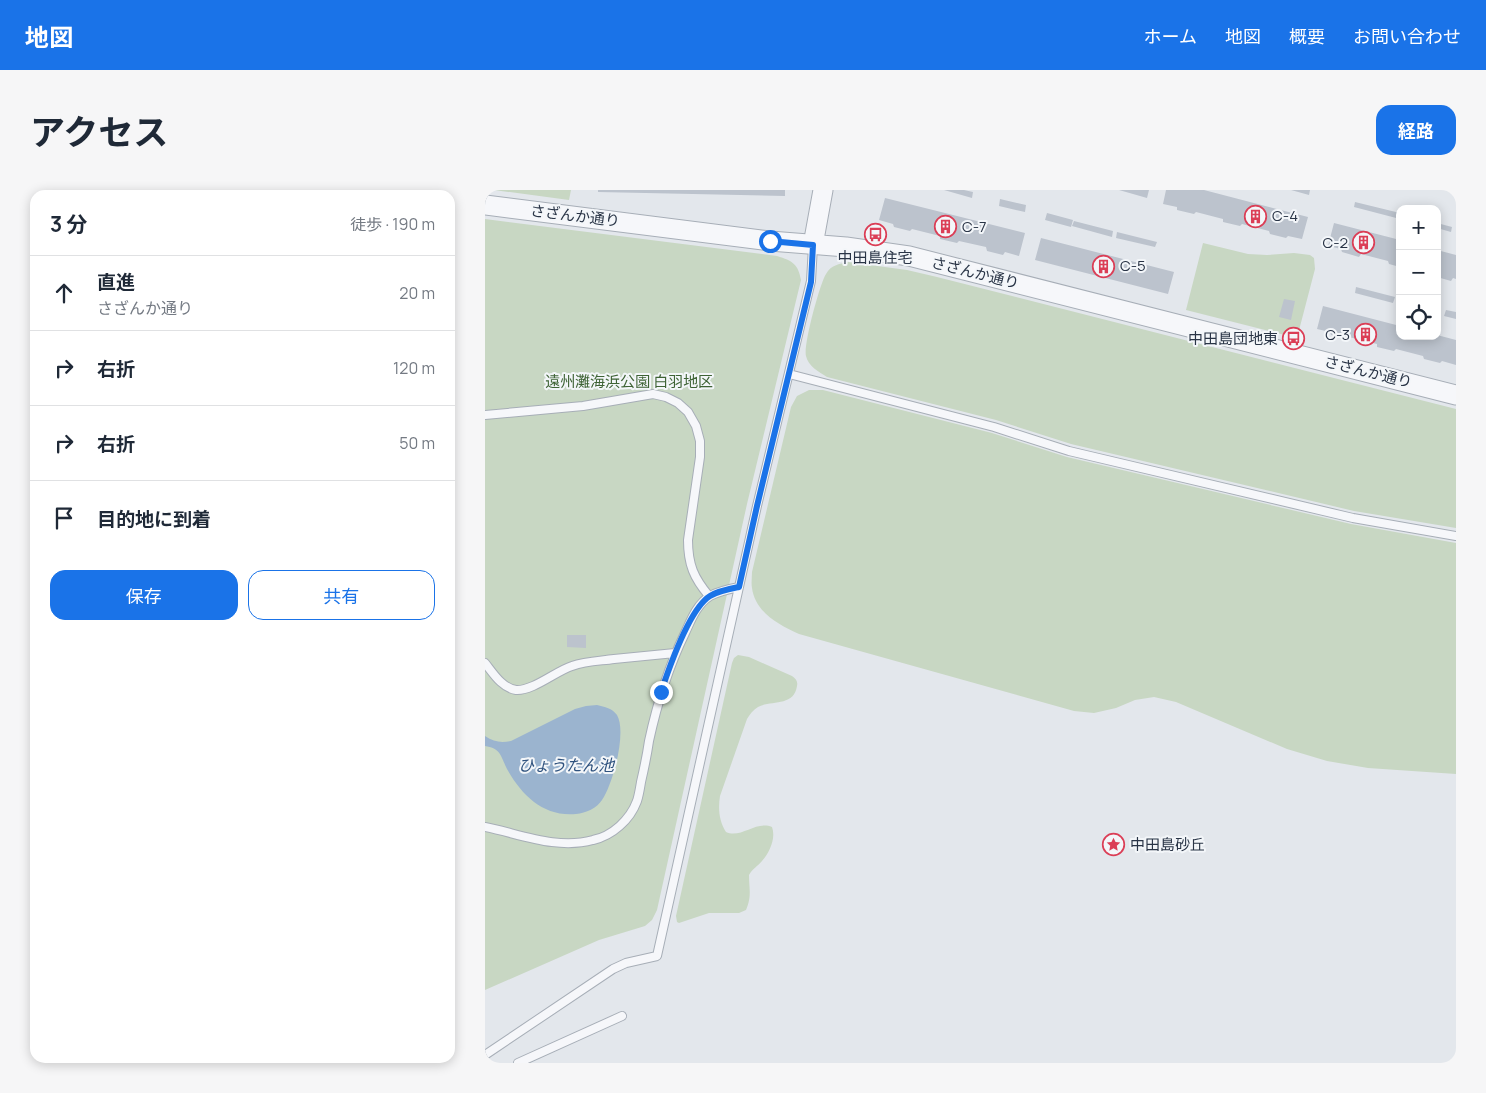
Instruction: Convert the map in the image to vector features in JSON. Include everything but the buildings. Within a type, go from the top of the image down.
[{"type":"street","points":[[813,245],[823,190]]},
{"type":"street","name":"さざんか通り","points":[[485,204],[770,241],[869,250],[909,256],[1456,395]]},
{"type":"lane","points":[[485,1054],[613,969],[626,963],[657,956],[739,587],[811,282],[813,245]]},
{"type":"lane","points":[[789,374],[994,426],[1069,450],[1353,518],[1456,536]]},
{"type":"lane","points":[[485,415],[583,406],[653,394],[667,397],[678,403],[688,412],[696,426],[700,442],[700,457],[688,551],[693,573],[709,596]]},
{"type":"lane","points":[[485,827],[543,840],[581,843],[609,834],[621,825],[637,801],[656,711],[675,653],[702,603],[709,596],[739,587]]},
{"type":"lane","points":[[485,663],[504,684],[518,690],[525,689],[564,669],[585,662],[675,653]]},
{"type":"lane","points":[[518,1063],[622,1016]]},
{"type":"green space","points":[[494,190],[571,190],[569,200]]},
{"type":"green space","name":"遠州灘海浜公園 白羽地区","points":[[485,219],[777,256],[794,264],[801,280],[747,504],[657,910],[652,920],[645,926],[599,940],[485,990]]},
{"type":"green space","points":[[1203,243],[1248,254],[1294,253],[1310,255],[1314,258],[1315,269],[1297,338],[1186,310]]},
{"type":"green space","points":[[848,262],[907,270],[937,277],[1456,409],[1456,528],[1354,511],[1071,444],[996,420],[827,377],[814,368],[807,360],[806,350],[809,328],[826,274],[838,264]]},
{"type":"green space","points":[[809,390],[823,390],[992,433],[1067,457],[1351,524],[1456,543],[1456,774],[1368,768],[1327,761],[1287,749],[1176,702],[1154,697],[1135,700],[1116,708],[1094,713],[1074,711],[799,634],[776,622],[763,611],[754,596],[752,572],[791,407],[797,396]]},
{"type":"green space","points":[[738,655],[749,657],[792,676],[796,679],[797,683],[795,693],[787,700],[763,705],[749,715],[720,796],[720,815],[726,832],[732,834],[766,825],[772,827],[773,840],[765,857],[749,875],[750,896],[746,910],[739,913],[709,913],[679,923],[676,916],[732,663]]},
{"type":"water","name":"ひょうたん池","points":[[597,705],[611,709],[617,715],[620,723],[620,745],[614,771],[606,792],[600,803],[587,811],[576,814],[564,814],[554,812],[535,803],[513,779],[497,751],[485,746],[485,736],[498,742],[511,741],[575,709]]},
{"type":"place","name":"C-4","points":[[1256,216]]},
{"type":"place","name":"C-7","points":[[946,227]]},
{"type":"place","name":"中田島住宅","points":[[875,235]]},
{"type":"place","name":"C-2","points":[[1364,243]]},
{"type":"place","name":"C-5","points":[[1104,266]]},
{"type":"place","name":"C-3","points":[[1366,335]]},
{"type":"place","name":"中田島団地東","points":[[1294,339]]},
{"type":"place","name":"中田島砂丘","points":[[1114,845]]},
{"type":"route","points":[[661,692],[675,653],[696,611],[709,596],[739,587],[811,282],[813,245],[770,241]]}]
